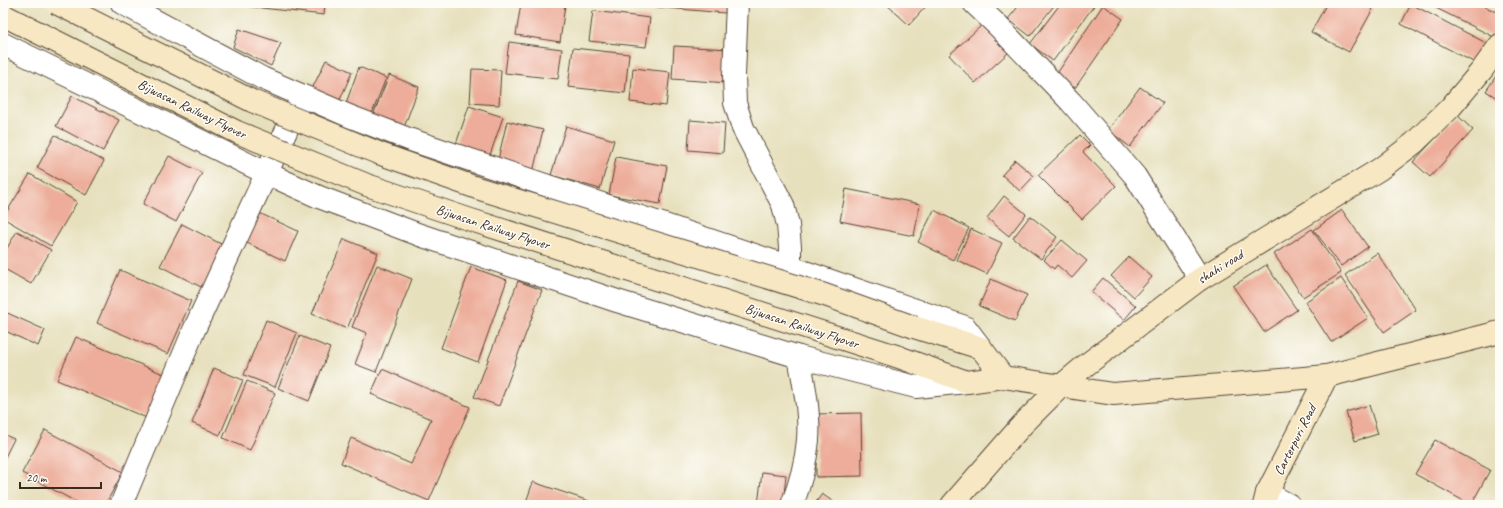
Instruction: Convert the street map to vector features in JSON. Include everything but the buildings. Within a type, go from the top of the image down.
[{"type":"main road","points":[[56,3],[252,101],[378,153],[477,188],[826,295],[914,327],[981,348],[1003,377]]},
{"type":"main road","name":"Bijwasan Railway Flyover","points":[[3,15],[237,132],[367,185],[468,219],[896,356],[967,382],[1003,377],[1112,394],[1327,376],[1500,332]]},
{"type":"main road","name":"shahi road","points":[[952,505],[1022,425],[1061,386],[1086,365],[1200,278],[1380,169],[1414,143],[1450,108],[1482,70],[1500,45]]},
{"type":"main road","name":"Carterpuri Road","points":[[1266,499],[1327,376]]},
{"type":"street","points":[[738,3],[734,75],[735,103],[743,128],[783,205],[788,225],[790,267]]},
{"type":"street","points":[[974,3],[1071,102],[1135,176],[1200,278]]},
{"type":"street","points":[[133,5],[262,78],[349,116],[411,140],[965,327],[981,348]]},
{"type":"street","points":[[3,44],[266,173],[319,197],[420,235],[617,301],[799,357],[916,387],[967,382]]},
{"type":"street","points":[[122,505],[194,330],[302,96]]},
{"type":"street","points":[[792,505],[800,482],[808,439],[806,394],[799,357]]},
{"type":"street","points":[[1266,499],[1289,505]]}]
